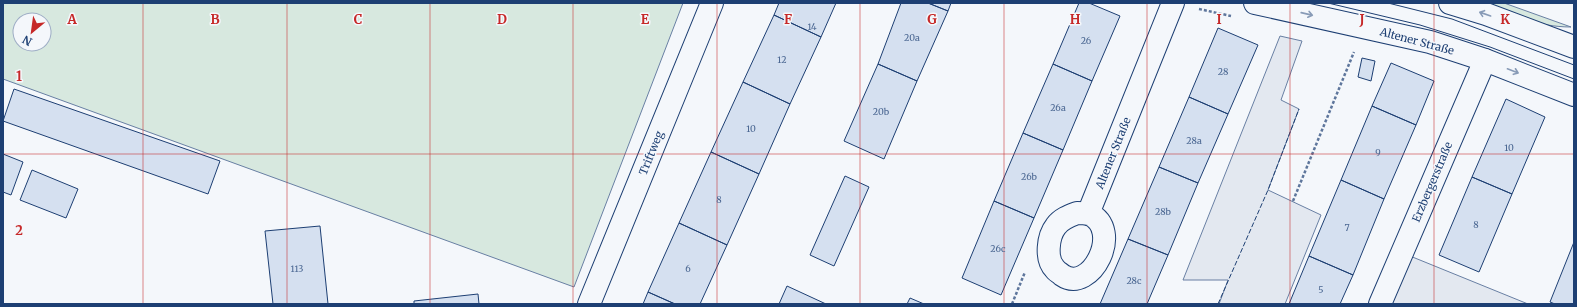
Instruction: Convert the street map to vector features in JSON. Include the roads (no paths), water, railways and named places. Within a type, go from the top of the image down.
[{"type":"street","name":"Triftweg","points":[[590,304],[712,3]]},
{"type":"street","name":"Altener Straße","points":[[1088,214],[1174,3]]},
{"type":"street","name":"Altener Straße","points":[[1255,3],[1430,42],[1485,60],[1574,95]]},
{"type":"street","points":[[1450,3],[1486,14],[1574,46]]},
{"type":"street","name":"Erzbergerstraße","points":[[1380,304],[1485,60]]},
{"type":"tram line","points":[[1328,3],[1420,25],[1490,47],[1574,79]]},
{"type":"tram line","points":[[1388,3],[1452,19],[1574,65]]}]
